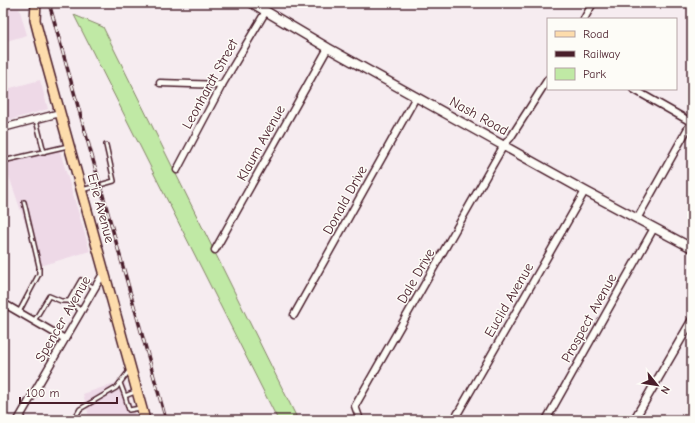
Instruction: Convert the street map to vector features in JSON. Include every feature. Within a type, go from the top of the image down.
[{"type":"main road","name":"Erie Avenue","points":[[36,3],[35,20],[144,415]]},
{"type":"main road","name":"Nash Road","points":[[252,3],[328,48],[585,191],[692,248]]},
{"type":"street","points":[[585,18],[593,3]]},
{"type":"street","name":"Leonhardt Street","points":[[177,170],[222,85],[266,11]]},
{"type":"street","name":"Klaum Avenue","points":[[215,250],[328,48]]},
{"type":"street","name":"Dale Drive","points":[[360,420],[355,406],[504,145],[511,138],[547,81]]},
{"type":"street","points":[[160,83],[222,85]]},
{"type":"street","points":[[634,90],[692,122],[637,219]]},
{"type":"street","name":"Donald Drive","points":[[294,314],[416,97]]},
{"type":"street","points":[[3,128],[60,113]]},
{"type":"street","name":"Euclid Avenue","points":[[454,420],[585,191]]},
{"type":"street","name":"Prospect Avenue","points":[[546,420],[654,228]]},
{"type":"street","name":"Spencer Avenue","points":[[18,420],[104,272]]},
{"type":"street","points":[[3,303],[66,339]]},
{"type":"street","points":[[634,420],[692,320]]},
{"type":"lane","points":[[36,120],[44,152]]},
{"type":"lane","points":[[3,161],[70,145]]},
{"type":"lane","points":[[82,190],[114,182],[106,145]]},
{"type":"lane","points":[[19,312],[39,274],[39,266],[24,202]]},
{"type":"lane","points":[[69,301],[81,280],[95,288]]},
{"type":"lane","points":[[34,321],[49,296],[61,301],[69,301],[82,311]]},
{"type":"lane","points":[[74,420],[80,409],[116,388],[131,368]]},
{"type":"lane","points":[[120,383],[129,410],[144,415]]},
{"type":"lane","points":[[125,396],[137,390]]},
{"type":"lane","points":[[133,420],[144,415]]},
{"type":"shaded area","points":[[3,7],[19,8],[27,35],[3,42]]},
{"type":"shaded area","points":[[40,80],[48,109],[3,121],[3,90]]},
{"type":"shaded area","points":[[58,145],[90,251],[40,266],[3,159]]},
{"type":"shaded area","points":[[124,380],[136,420],[90,420],[83,394]]},
{"type":"green space","points":[[74,15],[103,27],[298,420],[278,420]]},
{"type":"railway","points":[[49,3],[166,420]]}]
